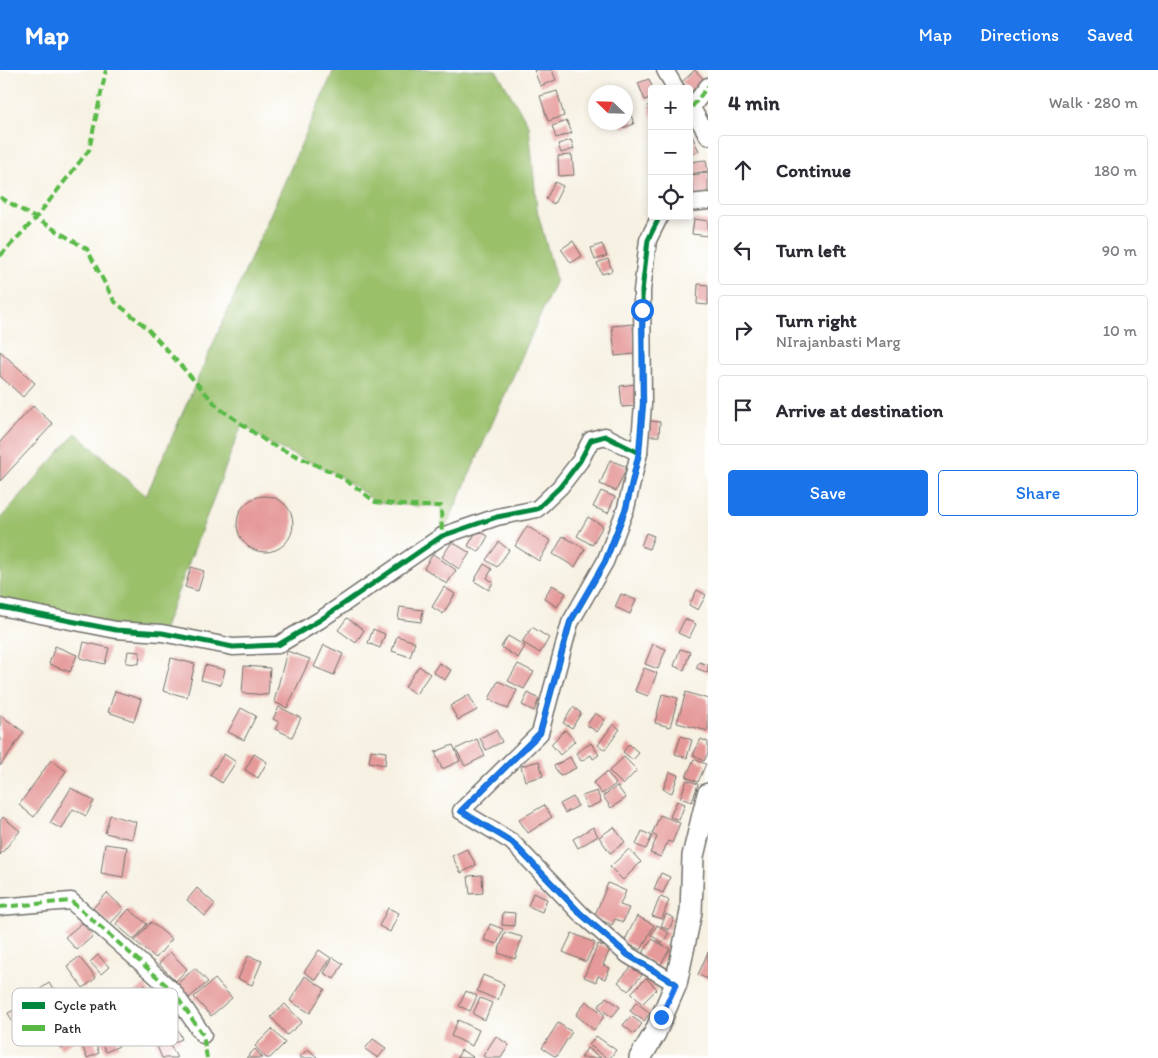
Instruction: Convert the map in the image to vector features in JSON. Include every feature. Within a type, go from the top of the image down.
[{"type":"street","points":[[665,70],[674,85]]},
{"type":"street","points":[[693,103],[708,86]]},
{"type":"street","points":[[693,109],[708,136]]},
{"type":"street","points":[[693,202],[708,201]]},
{"type":"street","points":[[658,220],[648,240],[642,291],[643,404],[639,453],[626,508],[605,562],[570,622],[540,733],[461,811],[512,842],[581,914],[628,955],[676,984]]},
{"type":"street","points":[[0,607],[116,630],[162,633],[233,647],[278,646],[320,620],[442,536],[497,517],[536,508],[560,487],[580,461],[591,440],[605,436],[639,453]]},
{"type":"street","points":[[640,1058],[655,1033],[676,984],[691,912],[693,856],[708,794]]},
{"type":"street","points":[[0,907],[71,901],[170,988]]},
{"type":"street","points":[[178,998],[204,1035]]},
{"type":"green space","points":[[334,70],[496,70],[529,126],[537,210],[556,280],[442,536],[441,506],[413,506],[375,502],[334,473],[270,444],[242,424],[162,633],[0,607],[0,519],[76,433],[146,496]]},
{"type":"building","points":[[534,70],[552,70],[556,80],[540,86]]},
{"type":"building","points":[[695,70],[704,80],[693,90],[693,85],[685,85],[682,82]]},
{"type":"building","points":[[649,79],[651,85],[648,85],[648,99],[645,100],[638,83]]},
{"type":"building","points":[[557,91],[564,116],[548,121],[540,96]]},
{"type":"building","points":[[567,121],[572,133],[556,138],[552,126]]},
{"type":"building","points":[[693,138],[699,151],[693,153]]},
{"type":"building","points":[[571,140],[574,149],[561,153],[558,144]]},
{"type":"building","points":[[572,155],[574,175],[559,176],[558,156]]},
{"type":"building","points":[[706,160],[708,171],[693,173],[693,162]]},
{"type":"building","points":[[708,173],[708,194],[694,196],[693,175]]},
{"type":"building","points":[[555,182],[563,186],[554,204],[546,199]]},
{"type":"building","points":[[694,219],[708,221],[708,236],[692,234]]},
{"type":"building","points":[[573,241],[582,256],[571,263],[561,249]]},
{"type":"building","points":[[602,244],[607,256],[595,260],[591,248]]},
{"type":"building","points":[[608,259],[612,271],[602,274],[597,263]]},
{"type":"building","points":[[698,284],[708,285],[708,305],[697,304]]},
{"type":"building","points":[[633,324],[635,354],[615,356],[612,326]]},
{"type":"building","points":[[0,351],[35,383],[23,397],[0,376]]},
{"type":"building","points":[[635,384],[637,406],[622,407],[620,386]]},
{"type":"building","points":[[33,406],[53,424],[0,481],[0,442]]},
{"type":"building","points":[[650,421],[660,422],[659,436],[649,436]]},
{"type":"building","points":[[610,460],[627,467],[616,491],[600,484]]},
{"type":"building","points":[[601,491],[615,497],[608,513],[593,507]]},
{"type":"building","points":[[259,496],[271,496],[281,500],[289,508],[293,524],[289,540],[281,548],[271,552],[259,552],[249,548],[241,540],[237,530],[237,518],[241,508],[249,500]]},
{"type":"building","points":[[588,517],[603,526],[592,545],[577,536]]},
{"type":"building","points":[[527,526],[551,541],[539,561],[515,546]]},
{"type":"building","points":[[477,530],[488,536],[479,552],[468,546]]},
{"type":"building","points":[[646,533],[654,536],[649,549],[641,546]]},
{"type":"building","points":[[563,536],[585,549],[575,567],[553,554]]},
{"type":"building","points":[[452,542],[470,553],[459,569],[442,557]]},
{"type":"building","points":[[499,542],[509,550],[497,567],[486,560]]},
{"type":"building","points":[[433,554],[456,570],[447,584],[424,568]]},
{"type":"building","points":[[484,564],[492,569],[487,578],[493,582],[489,590],[474,581]]},
{"type":"building","points":[[191,567],[204,571],[198,591],[185,587]]},
{"type":"building","points":[[552,585],[566,593],[557,607],[544,598]]},
{"type":"building","points":[[444,587],[455,594],[443,614],[432,607]]},
{"type":"building","points":[[697,590],[706,595],[698,610],[689,605]]},
{"type":"building","points":[[621,594],[636,600],[630,614],[615,607]]},
{"type":"building","points":[[400,607],[423,610],[421,622],[398,619]]},
{"type":"building","points":[[347,618],[364,630],[356,643],[338,630]]},
{"type":"building","points":[[685,619],[696,624],[689,638],[678,633]]},
{"type":"building","points":[[532,627],[549,638],[540,653],[522,642]]},
{"type":"building","points":[[373,629],[385,634],[380,648],[368,643]]},
{"type":"building","points":[[397,636],[415,642],[410,657],[392,651]]},
{"type":"building","points":[[508,636],[525,646],[518,658],[501,647]]},
{"type":"building","points":[[84,642],[109,648],[105,664],[80,658]]},
{"type":"building","points":[[653,644],[666,649],[658,669],[645,664]]},
{"type":"building","points":[[324,645],[343,654],[334,675],[314,667]]},
{"type":"building","points":[[55,646],[77,655],[70,672],[49,664]]},
{"type":"building","points":[[680,649],[690,652],[684,670],[674,666]]},
{"type":"building","points":[[128,651],[140,652],[139,664],[126,663]]},
{"type":"building","points":[[287,651],[310,659],[287,708],[274,702]]},
{"type":"building","points":[[171,658],[195,664],[187,697],[163,691]]},
{"type":"building","points":[[699,662],[708,665],[708,673],[696,668]]},
{"type":"building","points":[[439,663],[451,670],[445,680],[433,672]]},
{"type":"building","points":[[518,664],[534,672],[524,689],[508,681]]},
{"type":"building","points":[[205,665],[225,670],[221,685],[201,680]]},
{"type":"building","points":[[244,666],[270,668],[268,695],[242,693]]},
{"type":"building","points":[[419,666],[430,674],[416,694],[405,687]]},
{"type":"building","points":[[644,668],[657,673],[648,696],[635,691]]},
{"type":"building","points":[[498,681],[517,690],[508,709],[489,699]]},
{"type":"building","points":[[115,691],[141,699],[134,721],[108,712]]},
{"type":"building","points":[[686,692],[708,699],[708,731],[677,723]]},
{"type":"building","points":[[528,693],[539,699],[534,711],[522,705]]},
{"type":"building","points":[[662,694],[678,698],[670,727],[655,723]]},
{"type":"building","points":[[469,695],[477,710],[458,720],[450,706]]},
{"type":"building","points":[[279,707],[301,718],[292,737],[275,729],[279,722],[273,719]]},
{"type":"building","points":[[573,707],[581,713],[572,728],[563,723]]},
{"type":"building","points":[[241,708],[256,716],[244,740],[228,732]]},
{"type":"building","points":[[595,713],[605,720],[597,732],[587,725]]},
{"type":"building","points":[[0,715],[24,732],[0,766]]},
{"type":"building","points":[[613,724],[620,729],[605,750],[598,745]]},
{"type":"building","points":[[496,730],[502,742],[486,750],[480,738]]},
{"type":"building","points":[[565,730],[575,741],[560,755],[551,744]]},
{"type":"building","points":[[681,736],[692,740],[687,758],[675,754]]},
{"type":"building","points":[[477,739],[485,756],[465,766],[456,749]]},
{"type":"building","points":[[701,739],[708,742],[708,753],[704,761],[693,755]]},
{"type":"building","points":[[591,743],[599,755],[593,759],[591,755],[581,761],[576,753]]},
{"type":"building","points":[[629,744],[639,753],[633,760],[623,752]]},
{"type":"building","points":[[453,745],[460,761],[442,769],[435,752]]},
{"type":"building","points":[[371,750],[386,752],[385,765],[369,762]]},
{"type":"building","points":[[224,754],[236,762],[222,783],[210,775]]},
{"type":"building","points":[[254,754],[267,762],[258,778],[245,770]]},
{"type":"building","points":[[570,757],[576,768],[560,776],[554,766]]},
{"type":"building","points":[[624,757],[637,770],[623,785],[609,771]]},
{"type":"building","points":[[694,759],[706,764],[698,782],[686,777]]},
{"type":"building","points":[[51,760],[66,771],[34,817],[19,805]]},
{"type":"building","points":[[539,761],[543,776],[525,781],[521,766]]},
{"type":"building","points":[[607,772],[616,784],[602,794],[593,783]]},
{"type":"building","points":[[670,772],[678,775],[672,793],[663,789]]},
{"type":"building","points":[[687,780],[698,784],[692,802],[680,798]]},
{"type":"building","points":[[617,786],[626,798],[611,808],[603,796]]},
{"type":"building","points":[[71,788],[94,801],[86,816],[73,809],[62,829],[50,823]]},
{"type":"building","points":[[597,791],[601,802],[587,808],[582,796]]},
{"type":"building","points":[[573,797],[578,806],[565,813],[560,804]]},
{"type":"building","points":[[677,801],[685,804],[679,820],[670,817]]},
{"type":"building","points":[[544,805],[552,817],[528,833],[519,820]]},
{"type":"building","points":[[110,815],[136,822],[132,839],[105,833]]},
{"type":"building","points":[[660,815],[680,823],[672,843],[668,841],[661,857],[650,853],[657,837],[652,834]]},
{"type":"building","points":[[3,817],[20,831],[0,855],[0,821]]},
{"type":"building","points":[[593,827],[598,836],[578,848],[573,839]]},
{"type":"building","points":[[614,827],[625,842],[610,853],[599,837]]},
{"type":"building","points":[[642,831],[652,836],[646,849],[636,845]]},
{"type":"building","points":[[105,844],[127,847],[123,877],[101,873]]},
{"type":"building","points":[[467,849],[476,865],[461,873],[452,856]]},
{"type":"building","points":[[629,849],[641,862],[623,880],[610,867]]},
{"type":"building","points":[[661,873],[670,877],[663,893],[654,889]]},
{"type":"building","points":[[482,875],[483,893],[470,894],[468,876]]},
{"type":"building","points":[[608,883],[626,891],[620,905],[629,908],[623,922],[615,919],[612,925],[594,917]]},
{"type":"building","points":[[197,888],[215,904],[205,916],[187,900]]},
{"type":"building","points":[[107,893],[124,909],[110,924],[93,908]]},
{"type":"building","points":[[533,893],[547,899],[542,912],[528,906]]},
{"type":"building","points":[[660,897],[669,900],[662,919],[652,916]]},
{"type":"building","points":[[388,908],[399,913],[390,932],[379,926]]},
{"type":"building","points":[[129,909],[147,924],[134,940],[116,924]]},
{"type":"building","points":[[503,912],[515,913],[514,926],[502,925]]},
{"type":"building","points":[[666,914],[674,918],[669,930],[661,926]]},
{"type":"building","points":[[637,916],[654,925],[641,950],[624,942]]},
{"type":"building","points":[[151,922],[172,939],[156,958],[135,941]]},
{"type":"building","points":[[82,923],[93,936],[77,950],[65,937]]},
{"type":"building","points":[[490,924],[503,929],[497,944],[484,940]]},
{"type":"building","points":[[657,925],[669,933],[662,943],[651,935]]},
{"type":"building","points":[[505,932],[522,937],[515,959],[498,953]]},
{"type":"building","points":[[572,933],[595,943],[586,962],[563,952]]},
{"type":"building","points":[[652,939],[670,949],[659,967],[641,956]]},
{"type":"building","points":[[598,944],[610,949],[603,965],[610,968],[605,979],[598,976],[596,982],[584,977]]},
{"type":"building","points":[[319,950],[331,958],[316,980],[304,972]]},
{"type":"building","points":[[170,952],[187,969],[176,981],[159,964]]},
{"type":"building","points":[[708,952],[708,979],[698,975]]},
{"type":"building","points":[[98,955],[109,967],[101,974],[90,962]]},
{"type":"building","points":[[248,956],[262,961],[252,985],[238,979]]},
{"type":"building","points":[[79,957],[96,978],[83,988],[67,966]]},
{"type":"building","points":[[333,957],[343,964],[334,979],[324,973]]},
{"type":"building","points":[[632,966],[642,975],[628,991],[618,982]]},
{"type":"building","points":[[195,968],[208,982],[189,998],[177,984]]},
{"type":"building","points":[[483,975],[504,984],[498,1000],[477,991]]},
{"type":"building","points":[[305,976],[325,989],[310,1013],[290,1001]]},
{"type":"building","points":[[646,978],[657,989],[642,1004],[631,993]]},
{"type":"building","points":[[215,979],[232,998],[211,1016],[194,997]]},
{"type":"building","points":[[49,983],[52,988],[42,988]]},
{"type":"building","points":[[466,991],[477,996],[470,1011],[459,1006]]},
{"type":"building","points":[[606,997],[620,1007],[612,1017],[598,1007]]},
{"type":"building","points":[[480,998],[492,1003],[485,1020],[473,1014]]},
{"type":"building","points":[[586,1001],[605,1015],[594,1030],[576,1015]]},
{"type":"building","points":[[636,1002],[650,1013],[644,1021],[630,1011]]},
{"type":"building","points":[[285,1004],[302,1022],[287,1035],[271,1017]]},
{"type":"building","points":[[12,1011],[12,1021],[8,1013]]},
{"type":"building","points":[[631,1016],[642,1024],[634,1034],[623,1025]]},
{"type":"building","points":[[458,1020],[479,1030],[472,1046],[451,1036]]},
{"type":"building","points":[[558,1023],[572,1032],[556,1057],[542,1048]]},
{"type":"building","points":[[272,1029],[285,1043],[270,1058],[266,1058],[255,1046]]},
{"type":"building","points":[[178,1030],[182,1039],[178,1041]]},
{"type":"building","points":[[496,1036],[509,1045],[501,1058],[486,1058],[483,1056]]},
{"type":"building","points":[[596,1036],[616,1050],[610,1058],[607,1058],[589,1045]]},
{"type":"building","points":[[373,1039],[386,1048],[378,1058],[365,1049]]},
{"type":"building","points":[[82,1046],[96,1046],[99,1053],[87,1058]]},
{"type":"building","points":[[103,1046],[119,1046],[106,1052]]},
{"type":"building","points":[[157,1046],[171,1046],[177,1058],[162,1058]]},
{"type":"building","points":[[587,1048],[601,1058],[581,1058]]},
{"type":"building","points":[[255,1049],[263,1058],[246,1058]]},
{"type":"building","points":[[308,1049],[318,1058],[299,1058]]},
{"type":"building","points":[[461,1050],[473,1057],[457,1058]]},
{"type":"marked path","points":[[0,256],[35,219],[89,150],[106,70]]},
{"type":"marked path","points":[[693,106],[708,86]]},
{"type":"marked path","points":[[0,197],[87,249],[114,301],[146,327],[219,408],[270,444],[334,473],[375,502],[413,506],[441,506],[442,536]]},
{"type":"marked path","points":[[0,907],[71,901],[170,988]]},
{"type":"marked path","points":[[178,998],[203,1035],[207,1058]]},
{"type":"cycle path","points":[[0,607],[116,630],[162,633],[233,647],[278,645],[320,620],[442,536],[497,517],[537,509],[560,487],[580,461],[591,440],[605,436],[639,453],[643,404],[642,291],[648,240],[658,220]]},
{"type":"cycle path","points":[[639,453],[626,508],[605,562],[570,623],[540,733],[461,811],[512,842],[581,914],[628,955],[676,984]]},
{"type":"route","points":[[642,310],[643,404],[639,453],[626,508],[605,562],[570,622],[540,733],[461,811],[512,842],[581,914],[628,955],[676,984],[661,1017]]}]
